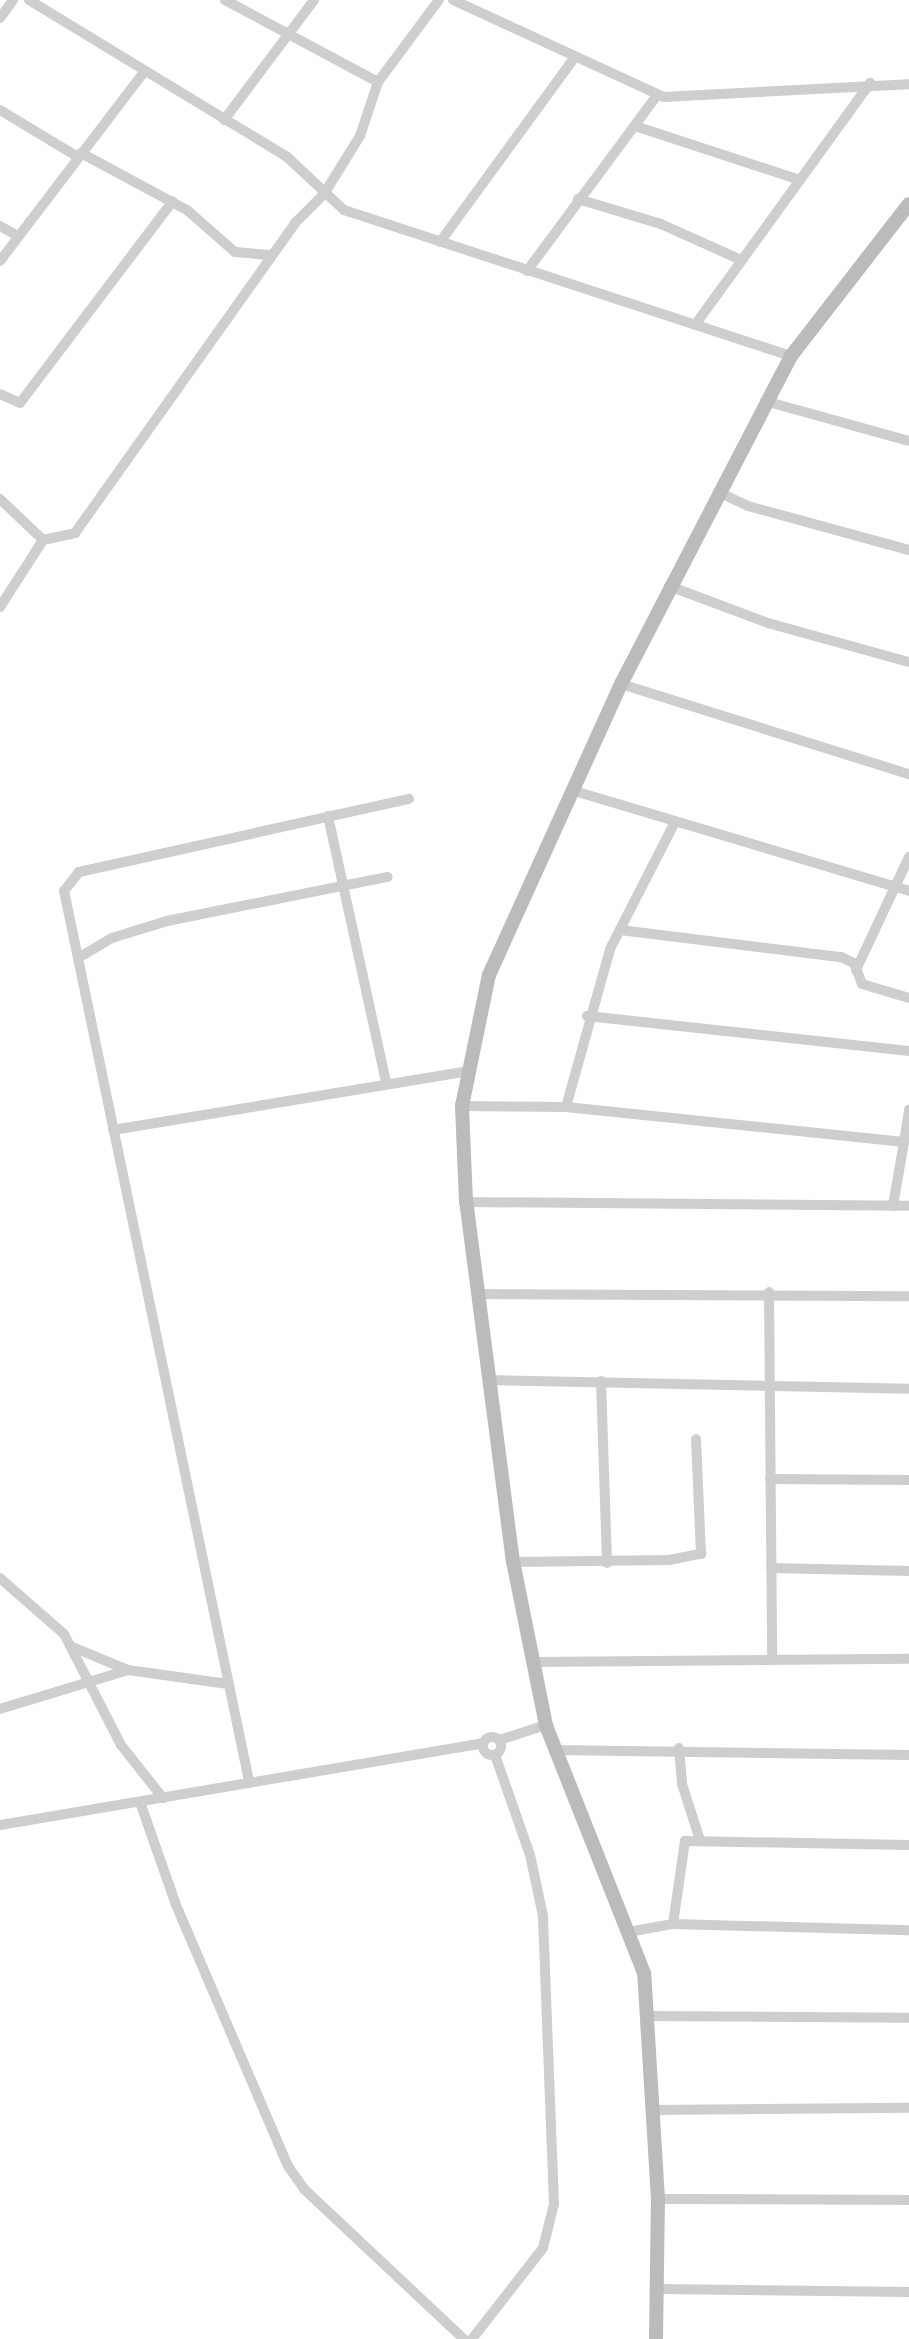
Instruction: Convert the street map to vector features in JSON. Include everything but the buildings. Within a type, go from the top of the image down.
[{"type":"street","points":[[0,18],[13,0]]},
{"type":"street","points":[[29,0],[142,73],[306,170],[324,194],[344,210],[791,356]]},
{"type":"street","points":[[226,0],[378,82]]},
{"type":"street","points":[[224,120],[314,0]]},
{"type":"street","points":[[0,607],[43,540],[75,533],[272,255],[324,194],[360,136],[378,82],[439,0]]},
{"type":"street","points":[[452,0],[657,95],[702,98],[870,83],[909,84]]},
{"type":"street","points":[[440,242],[574,58]]},
{"type":"street","points":[[0,262],[142,73]]},
{"type":"street","points":[[695,325],[797,179],[837,135],[870,83]]},
{"type":"street","points":[[527,271],[578,198],[638,126],[657,95]]},
{"type":"street","points":[[0,110],[173,202],[231,250],[272,255]]},
{"type":"street","points":[[638,126],[797,179]]},
{"type":"street","points":[[578,198],[661,224],[739,259]]},
{"type":"street","points":[[0,394],[20,403],[173,202]]},
{"type":"street","points":[[656,2339],[658,2199],[649,2016],[628,1932],[546,1725],[513,1562],[466,1202],[462,1106],[489,975],[571,790],[669,586],[791,356],[909,205]]},
{"type":"street","points":[[0,226],[18,236]]},
{"type":"street","points":[[765,401],[909,441]]},
{"type":"street","points":[[717,491],[748,506],[909,550]]},
{"type":"street","points":[[0,498],[43,540]]},
{"type":"street","points":[[669,586],[768,624],[909,662]]},
{"type":"street","points":[[621,684],[909,774]]},
{"type":"street","points":[[571,790],[674,824],[909,890]]},
{"type":"street","points":[[250,1782],[64,891],[79,872],[409,799]]},
{"type":"street","points":[[328,816],[386,1081]]},
{"type":"street","points":[[566,1107],[587,1016],[620,930],[674,824]]},
{"type":"street","points":[[856,970],[909,856]]},
{"type":"street","points":[[80,957],[135,930],[388,876]]},
{"type":"street","points":[[620,930],[841,957],[856,970],[862,984],[909,998]]},
{"type":"street","points":[[587,1016],[909,1051]]},
{"type":"street","points":[[114,1130],[386,1081],[469,1072]]},
{"type":"street","points":[[462,1106],[566,1107],[904,1142]]},
{"type":"street","points":[[893,1206],[909,1110]]},
{"type":"street","points":[[466,1202],[909,1206]]},
{"type":"street","points":[[478,1294],[768,1292],[909,1296]]},
{"type":"street","points":[[768,1292],[772,1656]]},
{"type":"street","points":[[489,1380],[909,1389]]},
{"type":"street","points":[[601,1381],[607,1563]]},
{"type":"street","points":[[513,1562],[607,1563],[702,1554],[696,1438]]},
{"type":"street","points":[[770,1478],[909,1480]]},
{"type":"street","points":[[771,1568],[909,1571]]},
{"type":"street","points":[[0,1578],[50,1619],[70,1645],[121,1745],[164,1798]]},
{"type":"street","points":[[70,1645],[128,1670],[228,1684]]},
{"type":"street","points":[[536,1662],[772,1656],[909,1659]]},
{"type":"street","points":[[0,1709],[128,1670]]},
{"type":"street","points":[[0,1825],[483,1743],[546,1725]]},
{"type":"street","points":[[140,1802],[176,1905],[288,2166],[304,2189],[468,2339],[543,2248],[554,2204],[541,1902],[495,1756],[499,1740]]},
{"type":"street","points":[[483,1743],[484,1752],[495,1756]]},
{"type":"street","points":[[554,1750],[680,1748],[909,1755]]},
{"type":"street","points":[[680,1748],[682,1784],[700,1840]]},
{"type":"street","points":[[673,1924],[680,1848],[700,1840],[909,1845]]},
{"type":"street","points":[[628,1932],[673,1924],[909,1930]]},
{"type":"street","points":[[649,2016],[909,2018]]},
{"type":"street","points":[[655,2110],[909,2108]]},
{"type":"street","points":[[658,2199],[909,2200]]},
{"type":"street","points":[[659,2289],[909,2292]]}]
